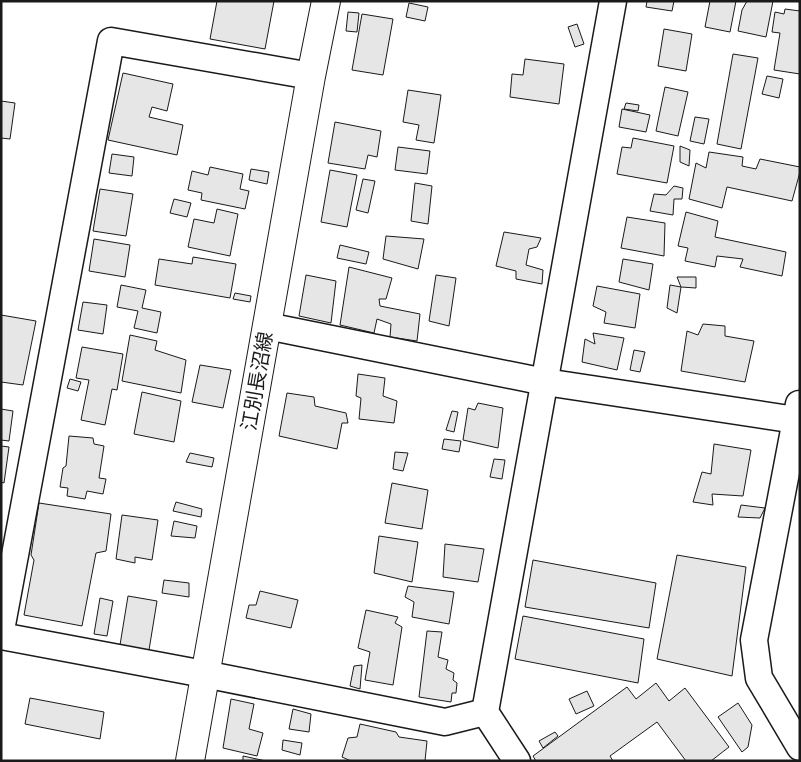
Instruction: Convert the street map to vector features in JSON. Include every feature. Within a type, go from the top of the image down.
[{"type":"main road","name":"江別長沼線","points":[[190,761],[266,326],[326,1]]},
{"type":"street","points":[[517,761],[485,712],[613,1]]},
{"type":"street","points":[[1,630],[111,41],[311,76]]},
{"type":"street","points":[[266,326],[545,382],[798,411],[754,640],[759,678],[800,747]]},
{"type":"street","points":[[1,636],[445,722],[485,712]]},
{"type":"building","points":[[217,1],[274,1],[265,49],[210,39]]},
{"type":"building","points":[[647,1],[674,1],[672,11],[646,7]]},
{"type":"building","points":[[710,1],[736,1],[730,32],[705,27]]},
{"type":"building","points":[[747,1],[773,1],[766,37],[738,31],[742,10]]},
{"type":"building","points":[[409,3],[428,7],[425,21],[406,17]]},
{"type":"building","points":[[785,9],[800,11],[800,74],[774,70],[780,33],[772,32],[775,12],[784,14]]},
{"type":"building","points":[[348,12],[359,13],[357,32],[346,31]]},
{"type":"building","points":[[362,14],[393,19],[383,75],[352,70]]},
{"type":"building","points":[[577,24],[584,44],[575,47],[568,27]]},
{"type":"building","points":[[664,29],[692,34],[686,71],[658,66]]},
{"type":"building","points":[[733,54],[758,58],[741,149],[717,144]]},
{"type":"building","points":[[525,59],[564,64],[559,104],[510,97],[512,74],[523,75]]},
{"type":"building","points":[[123,73],[173,84],[167,111],[152,107],[149,117],[183,125],[177,155],[108,140]]},
{"type":"building","points":[[767,76],[783,79],[779,98],[762,94]]},
{"type":"building","points":[[665,87],[688,92],[678,136],[656,131]]},
{"type":"building","points":[[408,90],[441,95],[434,143],[416,140],[419,125],[403,122]]},
{"type":"building","points":[[1,101],[15,103],[10,139],[1,138]]},
{"type":"building","points":[[626,103],[639,105],[638,111],[624,109]]},
{"type":"building","points":[[622,109],[650,115],[646,132],[619,127]]},
{"type":"building","points":[[695,117],[709,119],[704,144],[690,141]]},
{"type":"building","points":[[335,122],[381,131],[377,157],[368,155],[365,169],[328,163]]},
{"type":"building","points":[[633,138],[674,146],[667,183],[617,174],[622,147],[631,148]]},
{"type":"building","points":[[680,146],[690,150],[689,166],[680,162]]},
{"type":"building","points":[[398,147],[430,151],[427,174],[395,170]]},
{"type":"building","points":[[709,152],[743,157],[742,166],[756,169],[760,159],[800,167],[792,201],[727,187],[722,208],[689,199],[696,163],[706,168]]},
{"type":"building","points":[[112,154],[134,157],[132,176],[109,173]]},
{"type":"building","points":[[210,167],[243,174],[240,189],[249,191],[245,209],[201,200],[202,193],[188,190],[192,171],[208,175]]},
{"type":"building","points":[[251,169],[269,172],[267,184],[249,180]]},
{"type":"building","points":[[330,170],[357,175],[347,227],[321,222]]},
{"type":"building","points":[[363,179],[375,181],[368,213],[356,210]]},
{"type":"building","points":[[415,183],[432,186],[428,224],[411,221]]},
{"type":"building","points":[[674,186],[683,188],[682,199],[674,199],[673,215],[650,211],[654,194],[666,195]]},
{"type":"building","points":[[100,189],[133,194],[126,236],[93,231]]},
{"type":"building","points":[[174,199],[191,203],[187,217],[170,213]]},
{"type":"building","points":[[217,209],[238,214],[230,256],[188,247],[194,219],[214,223]]},
{"type":"building","points":[[686,212],[718,221],[715,237],[786,252],[782,276],[740,267],[743,259],[717,256],[715,267],[685,261],[688,248],[678,246]]},
{"type":"building","points":[[627,217],[665,223],[664,256],[621,248]]},
{"type":"building","points":[[504,232],[541,238],[537,247],[529,249],[526,265],[543,270],[542,284],[516,279],[516,271],[496,266]]},
{"type":"building","points":[[386,236],[424,239],[418,269],[383,259]]},
{"type":"building","points":[[94,239],[130,245],[125,277],[89,271]]},
{"type":"building","points":[[340,245],[369,252],[366,264],[337,258]]},
{"type":"building","points":[[193,257],[236,264],[230,298],[155,285],[159,259],[192,264]]},
{"type":"building","points":[[623,259],[653,264],[649,290],[619,282]]},
{"type":"building","points":[[349,267],[392,278],[386,299],[379,299],[380,306],[420,314],[417,341],[390,337],[391,324],[377,319],[374,333],[340,325]]},
{"type":"building","points":[[306,275],[336,281],[331,323],[299,316]]},
{"type":"building","points":[[436,275],[456,278],[449,326],[429,321]]},
{"type":"building","points":[[677,277],[696,277],[696,288],[681,287]]},
{"type":"building","points":[[121,285],[146,290],[142,308],[161,312],[157,333],[134,328],[138,311],[117,307]]},
{"type":"building","points":[[670,285],[681,287],[677,313],[667,308]]},
{"type":"building","points":[[597,286],[640,294],[635,328],[604,323],[606,312],[593,306]]},
{"type":"building","points":[[235,293],[251,296],[250,302],[233,299]]},
{"type":"building","points":[[83,302],[107,305],[103,334],[78,330]]},
{"type":"building","points":[[1,315],[36,321],[23,385],[1,382]]},
{"type":"building","points":[[703,324],[725,326],[725,336],[754,341],[745,382],[681,371],[687,331],[698,335]]},
{"type":"building","points":[[593,333],[624,338],[617,370],[582,362],[585,339],[595,344]]},
{"type":"building","points":[[130,335],[157,341],[155,350],[186,360],[181,393],[122,381]]},
{"type":"building","points":[[82,347],[123,354],[117,390],[112,389],[105,425],[81,420],[89,380],[76,378]]},
{"type":"building","points":[[634,350],[645,352],[640,372],[630,370]]},
{"type":"building","points":[[200,365],[231,370],[223,408],[192,402]]},
{"type":"building","points":[[358,374],[385,378],[383,396],[397,401],[394,423],[359,419],[361,398],[356,396]]},
{"type":"building","points":[[70,379],[81,382],[78,391],[67,388]]},
{"type":"building","points":[[142,392],[181,401],[174,442],[134,434]]},
{"type":"building","points":[[287,393],[314,397],[315,406],[346,413],[348,423],[342,423],[337,449],[279,436]]},
{"type":"building","points":[[478,403],[503,408],[498,448],[463,440],[468,408],[475,410]]},
{"type":"building","points":[[1,409],[13,411],[9,441],[1,440]]},
{"type":"building","points":[[452,411],[458,412],[454,432],[446,430]]},
{"type":"building","points":[[69,436],[93,438],[94,444],[104,446],[99,478],[106,479],[103,494],[87,491],[85,499],[67,496],[68,488],[60,487],[63,468],[66,466]]},
{"type":"building","points":[[444,439],[461,441],[459,452],[442,449]]},
{"type":"building","points":[[714,444],[751,450],[743,496],[712,494],[713,505],[693,502],[702,472],[711,474]]},
{"type":"building","points":[[1,446],[9,447],[4,483],[1,482]]},
{"type":"building","points":[[395,452],[408,453],[403,471],[393,469]]},
{"type":"building","points":[[190,453],[214,458],[212,467],[186,462]]},
{"type":"building","points":[[494,459],[505,460],[502,479],[490,477]]},
{"type":"building","points":[[392,483],[428,490],[422,529],[385,523]]},
{"type":"building","points":[[176,502],[202,509],[201,517],[173,511]]},
{"type":"building","points":[[39,503],[111,514],[106,551],[96,553],[82,626],[24,615],[34,560],[31,555]]},
{"type":"building","points":[[741,505],[765,508],[760,518],[738,517]]},
{"type":"building","points":[[122,515],[158,520],[152,560],[135,557],[135,563],[116,559]]},
{"type":"building","points":[[174,521],[197,526],[195,538],[171,536]]},
{"type":"building","points":[[379,536],[418,542],[412,582],[374,573]]},
{"type":"building","points":[[445,544],[484,549],[478,582],[443,577]]},
{"type":"building","points":[[677,555],[746,567],[732,676],[657,659]]},
{"type":"building","points":[[533,560],[656,583],[649,628],[525,607]]},
{"type":"building","points":[[164,580],[189,583],[189,597],[162,593]]},
{"type":"building","points":[[408,586],[454,592],[449,624],[412,617],[414,602],[405,597]]},
{"type":"building","points":[[260,591],[298,600],[291,628],[246,618],[249,605],[256,605]]},
{"type":"building","points":[[128,596],[157,601],[149,650],[120,645]]},
{"type":"building","points":[[100,598],[113,601],[107,636],[94,634]]},
{"type":"building","points":[[366,610],[398,617],[395,623],[402,627],[393,685],[365,680],[370,652],[358,648]]},
{"type":"building","points":[[523,616],[644,639],[638,683],[515,659]]},
{"type":"building","points":[[427,631],[442,632],[438,657],[448,660],[446,669],[454,673],[453,680],[457,683],[456,693],[452,693],[451,702],[419,697]]},
{"type":"building","points":[[362,665],[360,689],[350,686],[354,666]]},
{"type":"building","points":[[656,683],[669,701],[685,688],[729,747],[711,761],[686,761],[657,722],[610,756],[613,761],[536,761],[533,756],[627,687],[636,699]]},
{"type":"building","points":[[587,691],[594,706],[576,714],[569,699]]},
{"type":"building","points":[[30,698],[104,712],[100,739],[25,724]]},
{"type":"building","points":[[231,699],[254,704],[249,729],[263,733],[257,756],[223,748]]},
{"type":"building","points":[[738,703],[752,725],[748,747],[742,752],[718,717]]},
{"type":"building","points":[[293,709],[311,714],[309,732],[289,729]]},
{"type":"building","points":[[360,724],[396,732],[399,737],[427,741],[425,761],[351,761],[342,757],[348,738],[357,737]]},
{"type":"building","points":[[555,732],[558,736],[543,748],[539,741]]},
{"type":"building","points":[[283,740],[302,743],[300,755],[282,750]]},
{"type":"building","points":[[243,756],[266,761],[243,761]]}]
